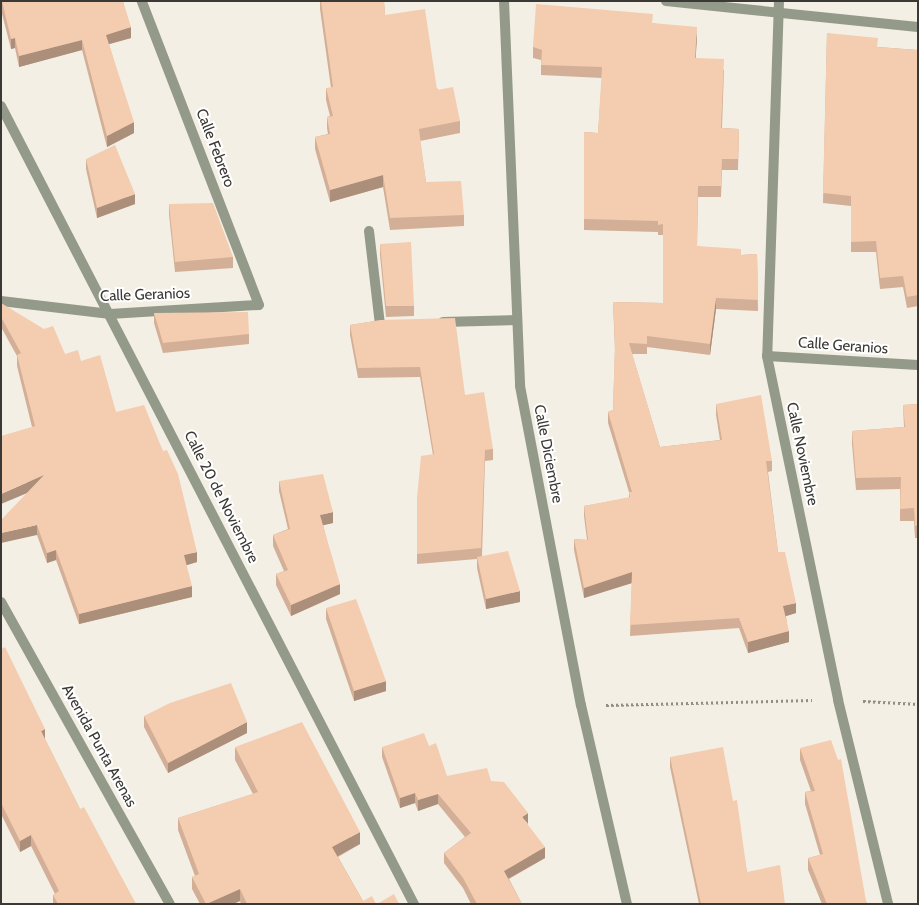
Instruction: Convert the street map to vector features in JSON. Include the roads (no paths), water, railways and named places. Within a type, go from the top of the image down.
[{"type":"street","name":"Calle Febrero","points":[[142,1],[259,305]]},
{"type":"street","name":"Calle Diciembre","points":[[504,1],[520,386],[581,705],[626,904]]},
{"type":"street","points":[[666,1],[780,14],[918,26]]},
{"type":"street","name":"Calle Noviembre","points":[[779,1],[766,356],[838,700],[888,904]]},
{"type":"street","name":"Calle 20 de Noviembre","points":[[1,106],[414,904]]},
{"type":"street","points":[[369,231],[380,324]]},
{"type":"street","name":"Calle Geranios","points":[[1,301],[110,314],[259,305]]},
{"type":"street","points":[[429,323],[517,320]]},
{"type":"street","name":"Calle Geranios","points":[[766,356],[918,366]]},
{"type":"street","name":"Avenida Punta Arenas","points":[[1,602],[170,904]]}]
